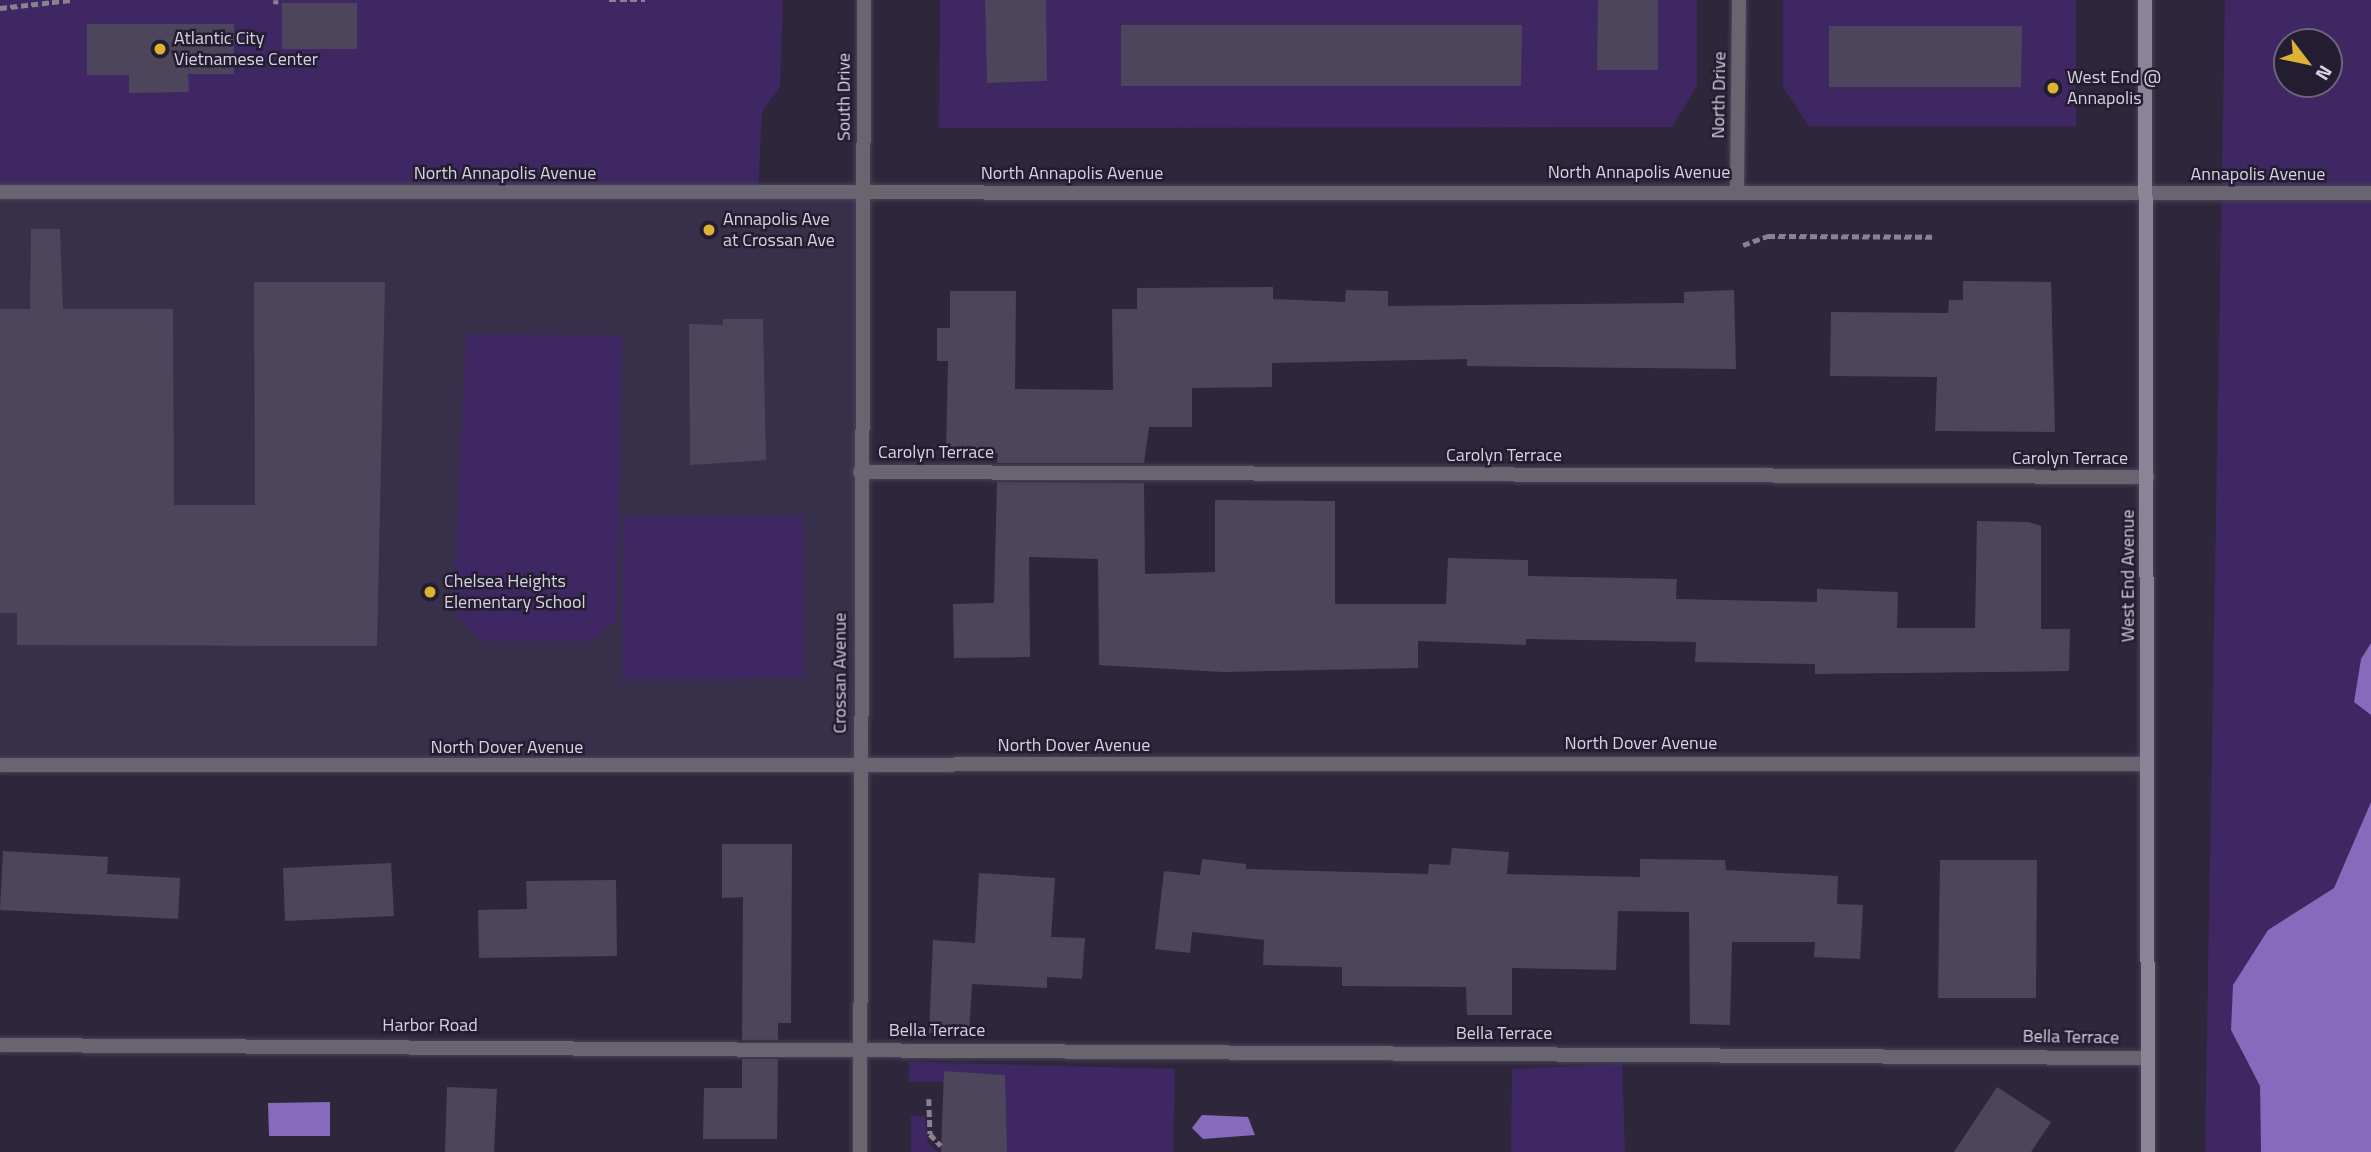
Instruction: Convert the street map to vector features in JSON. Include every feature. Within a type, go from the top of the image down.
[{"type":"main road","name":"West End Avenue","points":[[2145,0],[2148,1152]]},
{"type":"street","name":"South Drive","points":[[863,194],[864,0]]},
{"type":"street","name":"North Drive","points":[[1737,191],[1739,0]]},
{"type":"street","name":"North Annapolis Avenue","points":[[0,192],[2144,193]]},
{"type":"street","name":"Annapolis Avenue","points":[[2144,193],[2371,193]]},
{"type":"street","name":"Crossan Avenue","points":[[860,1152],[859,766],[863,194]]},
{"type":"street","name":"Carolyn Terrace","points":[[860,472],[2147,477]]},
{"type":"street","name":"North Dover Avenue","points":[[0,765],[2147,764]]},
{"type":"street","name":"Harbor Road","points":[[0,1045],[860,1050]]},
{"type":"street","name":"Bella Terrace","points":[[860,1050],[2147,1058]]},
{"type":"path","points":[[0,8],[71,0]]},
{"type":"path","points":[[609,0],[645,0]]},
{"type":"path","points":[[1743,245],[1768,236],[1931,237]]},
{"type":"path","points":[[929,1099],[930,1134],[941,1146]]},
{"type":"shaded area","points":[[0,0],[783,0],[780,87],[762,112],[758,192],[0,192]]},
{"type":"shaded area","points":[[940,0],[985,0],[987,83],[1047,81],[1045,0],[1697,0],[1697,86],[1672,127],[939,128]]},
{"type":"shaded area","points":[[1783,0],[2076,0],[2076,126],[1809,126],[1783,87]]},
{"type":"shaded area","points":[[2225,0],[2371,0],[2371,643],[2361,659],[2354,702],[2371,715],[2371,802],[2334,888],[2268,930],[2239,1046],[2260,1086],[2261,1152],[2205,1152]]},
{"type":"shaded area","name":"Chelsea Heights Elementary School","points":[[0,192],[862,194],[859,766],[0,765]]},
{"type":"shaded area","points":[[466,334],[622,336],[621,407],[528,406],[621,408],[616,620],[590,641],[482,641],[453,611]]},
{"type":"shaded area","points":[[623,515],[803,515],[804,678],[622,680]]},
{"type":"shaded area","points":[[2371,643],[2371,715],[2354,702],[2361,659]]},
{"type":"shaded area","points":[[2371,802],[2371,1152],[2261,1152],[2260,1086],[2231,1030],[2233,985],[2268,930],[2334,888]]},
{"type":"shaded area","points":[[909,1062],[1175,1069],[1173,1152],[1007,1152],[944,1082],[909,1082]]},
{"type":"shaded area","points":[[1622,1064],[1625,1152],[1511,1152],[1512,1069]]},
{"type":"shaded area","points":[[330,1102],[330,1136],[269,1136],[268,1103]]},
{"type":"shaded area","points":[[1202,1115],[1248,1117],[1255,1135],[1203,1139],[1192,1128]]},
{"type":"shaded area","points":[[911,1116],[925,1116],[928,1143],[938,1152],[911,1152]]},
{"type":"building","points":[[985,0],[1046,0],[1047,81],[987,83]]},
{"type":"building","points":[[1598,0],[1658,0],[1658,70],[1597,70]]},
{"type":"building","points":[[282,3],[357,3],[357,49],[282,49]]},
{"type":"building","name":"Atlantic City Vietnamese Center","points":[[87,24],[234,24],[234,74],[188,74],[189,92],[129,93],[129,75],[87,75]]},
{"type":"building","points":[[1121,25],[1522,25],[1521,86],[1121,86]]},
{"type":"building","points":[[1829,26],[2022,26],[2021,87],[1829,87]]},
{"type":"building","points":[[31,229],[60,229],[63,309],[173,309],[174,505],[255,505],[254,282],[385,282],[377,646],[17,645],[17,613],[0,613],[0,309],[30,309]]},
{"type":"building","points":[[1963,281],[2051,282],[2055,432],[1935,431],[1937,377],[1830,376],[1831,312],[1948,313],[1949,300],[1963,300]]},
{"type":"building","points":[[1273,287],[1273,299],[1345,302],[1346,290],[1388,291],[1388,306],[1684,303],[1684,292],[1734,290],[1736,369],[1467,366],[1467,359],[1272,363],[1272,387],[1192,388],[1192,427],[1149,427],[1144,463],[997,463],[998,453],[946,452],[948,361],[937,361],[937,328],[950,328],[950,291],[1016,291],[1015,389],[1113,390],[1112,309],[1137,309],[1137,288]]},
{"type":"building","points":[[723,319],[763,319],[766,460],[690,465],[689,324],[723,325]]},
{"type":"building","points":[[997,482],[1144,483],[1145,574],[1215,572],[1215,500],[1335,501],[1335,604],[1446,604],[1448,558],[1528,560],[1528,576],[1677,579],[1676,599],[1817,602],[1817,589],[1898,592],[1897,628],[1975,628],[1977,521],[2029,522],[2041,526],[2041,629],[2070,629],[2069,671],[1815,674],[1815,664],[1695,662],[1696,642],[1526,639],[1526,645],[1418,641],[1418,668],[1223,672],[1099,665],[1098,559],[1029,557],[1030,657],[954,658],[953,604],[994,603]]},
{"type":"building","points":[[722,844],[792,844],[791,1023],[778,1023],[778,1040],[742,1040],[743,897],[722,898]]},
{"type":"building","points":[[1452,848],[1509,852],[1507,874],[1640,877],[1640,859],[1725,860],[1726,870],[1838,876],[1837,904],[1863,905],[1860,959],[1814,957],[1815,942],[1732,942],[1730,1025],[1690,1024],[1689,912],[1618,911],[1616,970],[1512,968],[1512,1015],[1467,1015],[1466,987],[1342,986],[1342,967],[1263,965],[1264,940],[1192,932],[1190,953],[1155,949],[1164,871],[1200,875],[1202,859],[1246,864],[1246,869],[1428,874],[1429,864],[1450,865]]},
{"type":"building","points":[[3,851],[108,857],[107,874],[180,878],[178,919],[0,910]]},
{"type":"building","points":[[1940,860],[2037,860],[2036,998],[1938,998]]},
{"type":"building","points":[[391,863],[394,916],[285,921],[283,868]]},
{"type":"building","points":[[979,873],[1055,878],[1051,937],[1085,938],[1082,979],[1047,977],[1047,988],[972,984],[969,1035],[929,1033],[933,940],[975,943]]},
{"type":"building","points":[[616,880],[617,956],[479,958],[478,910],[527,909],[526,881]]},
{"type":"building","points":[[742,1059],[778,1059],[777,1139],[703,1139],[704,1088],[742,1088]]},
{"type":"building","points":[[944,1071],[1005,1075],[1007,1152],[941,1152]]},
{"type":"building","points":[[447,1087],[497,1089],[494,1152],[445,1152]]},
{"type":"building","points":[[1997,1087],[2051,1122],[2031,1152],[1954,1152]]},
{"type":"place","name":"Atlantic City Vietnamese Center","points":[[160,49]]},
{"type":"place","name":"West End @ Annapolis","points":[[2053,88]]},
{"type":"place","name":"Annapolis Ave at Crossan Ave","points":[[709,230]]},
{"type":"place","name":"Chelsea Heights Elementary School","points":[[430,592]]}]
